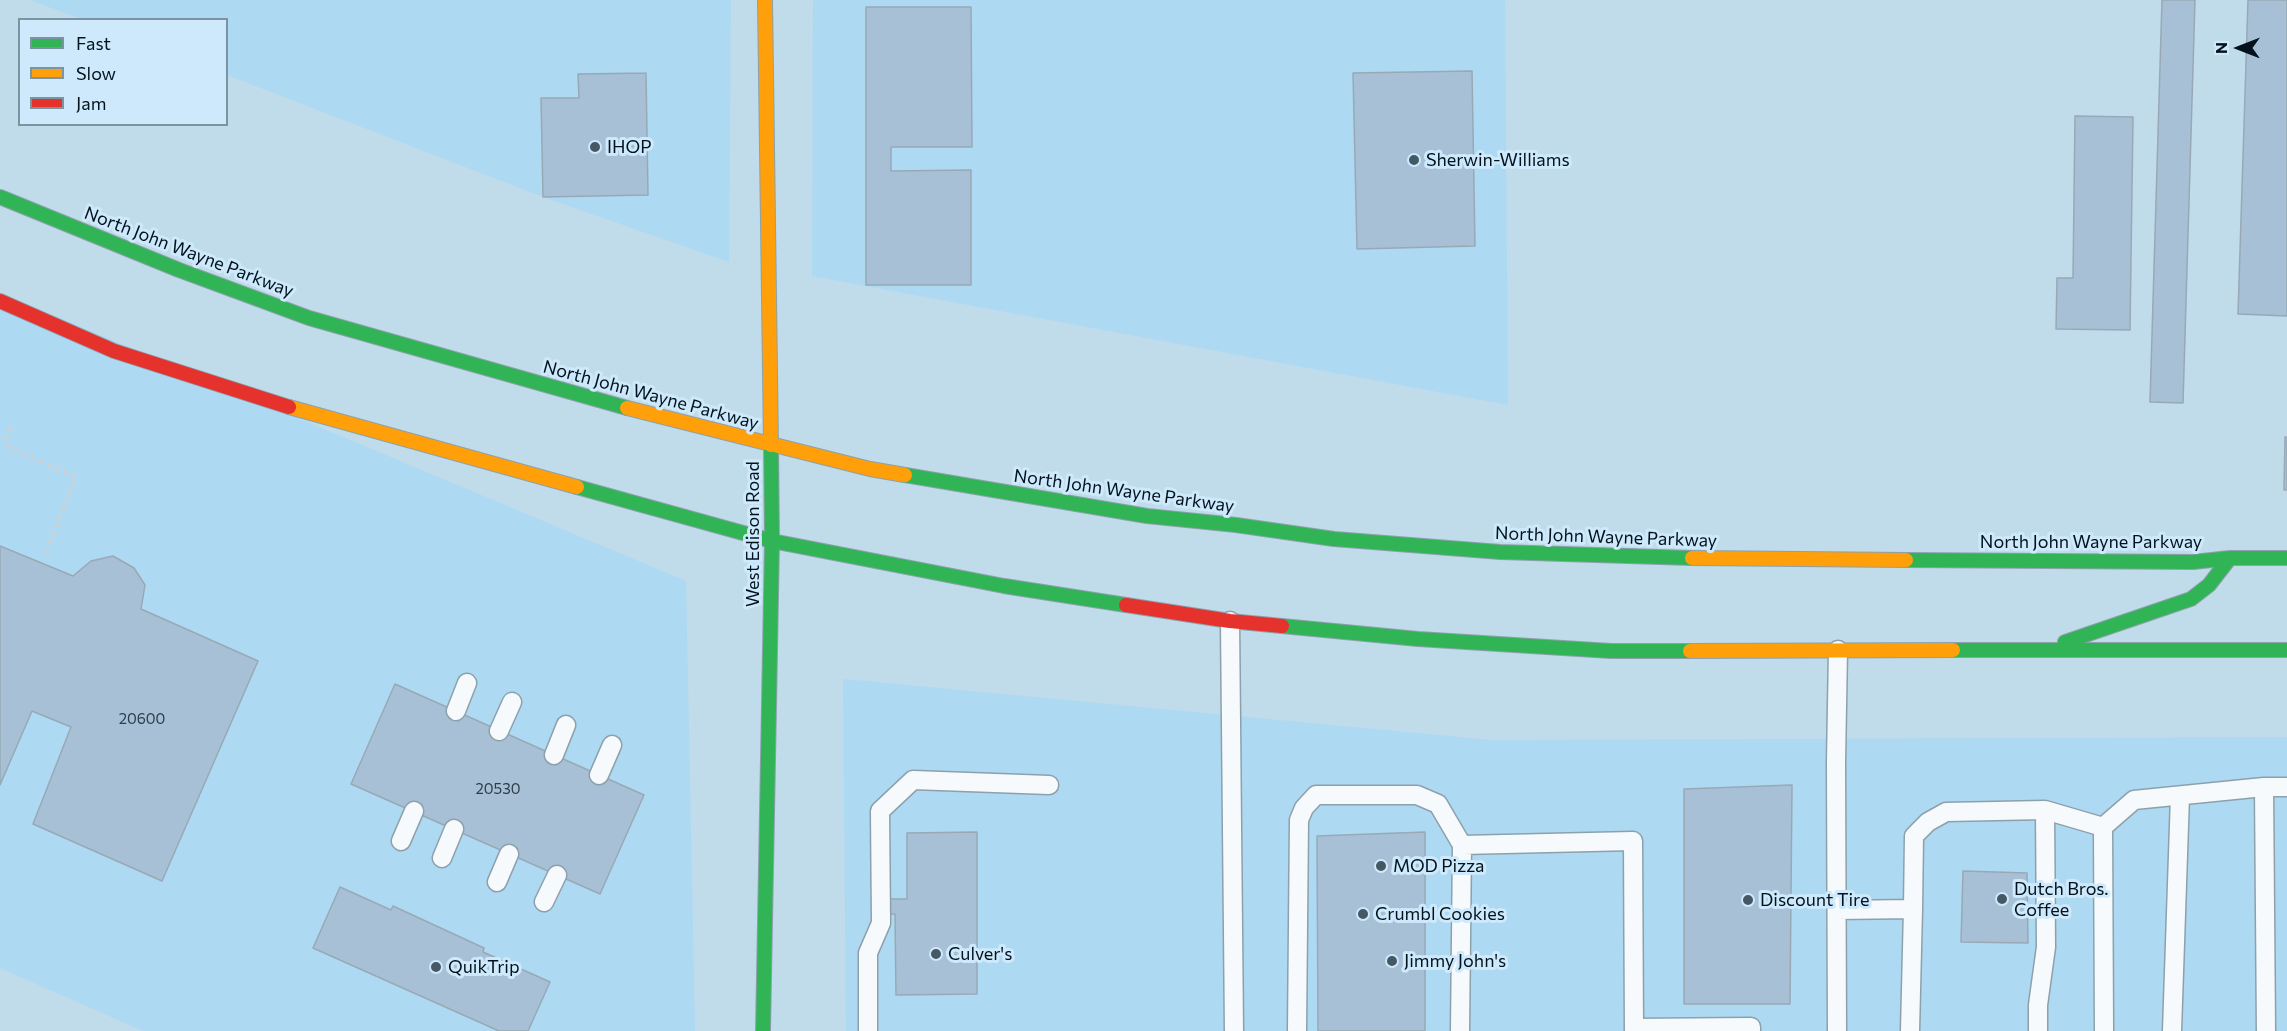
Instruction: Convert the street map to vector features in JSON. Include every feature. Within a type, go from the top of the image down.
[{"type":"main road","name":"West Edison Road","points":[[764,1031],[772,541],[765,0]]},
{"type":"main road","name":"North John Wayne Parkway","points":[[0,196],[179,270],[309,318],[648,414],[870,469],[1147,516],[1236,525],[1334,539],[1500,552],[1639,558],[2193,562],[2230,558],[2287,558]]},
{"type":"main road","points":[[0,301],[114,351],[283,405],[772,541],[1004,586],[1230,621],[1418,639],[1611,651],[2287,650]]},
{"type":"main road","points":[[2035,652],[2191,599],[2210,585],[2230,558]]},
{"type":"lane","points":[[1230,621],[1234,1031]]},
{"type":"lane","points":[[1838,650],[1836,762],[1838,1031]]},
{"type":"lane","points":[[456,711],[467,683]]},
{"type":"lane","points":[[499,730],[512,702]]},
{"type":"lane","points":[[554,755],[566,725]]},
{"type":"lane","points":[[599,775],[612,745]]},
{"type":"lane","points":[[868,1031],[868,953],[882,923],[880,811],[913,780],[1049,785]]},
{"type":"lane","points":[[2103,827],[2134,801],[2264,787],[2287,787]]},
{"type":"lane","points":[[2264,787],[2266,1031]]},
{"type":"lane","points":[[1297,1031],[1299,819],[1304,808],[1316,795],[1417,795],[1438,804],[1462,845],[1460,1031]]},
{"type":"lane","points":[[2172,1031],[2180,796]]},
{"type":"lane","points":[[1910,1031],[1914,836],[1929,822],[1946,812],[2045,810],[2103,827]]},
{"type":"lane","points":[[2038,1031],[2038,1005],[2046,947],[2045,810]]},
{"type":"lane","points":[[401,841],[414,811]]},
{"type":"lane","points":[[2103,827],[2104,1031]]},
{"type":"lane","points":[[442,858],[454,829]]},
{"type":"lane","points":[[1462,845],[1633,841],[1634,1030],[1751,1027],[1751,1031]]},
{"type":"lane","points":[[497,882],[510,854]]},
{"type":"lane","points":[[544,902],[556,874]]},
{"type":"lane","points":[[1838,910],[1913,909]]},
{"type":"path","points":[[11,428],[6,437],[11,449],[76,477],[44,557]]},
{"type":"shaded area","points":[[30,0],[731,0],[729,262],[543,197],[228,75],[228,18],[78,18]]},
{"type":"shaded area","points":[[813,0],[1505,0],[1508,405],[812,276]]},
{"type":"shaded area","points":[[0,293],[686,581],[695,1031],[143,1031],[0,968]]},
{"type":"shaded area","points":[[843,679],[1491,740],[2287,737],[2287,1031],[846,1031]]},
{"type":"building","points":[[2162,0],[2195,0],[2183,403],[2150,402]]},
{"type":"building","points":[[2248,0],[2287,0],[2287,316],[2238,314]]},
{"type":"building","points":[[866,7],[971,7],[972,147],[891,147],[891,171],[971,170],[971,285],[866,285]]},
{"type":"building","name":"Sherwin-Williams","points":[[1472,71],[1475,246],[1357,249],[1353,73]]},
{"type":"building","name":"IHOP","points":[[646,73],[648,195],[543,197],[541,98],[579,98],[578,74]]},
{"type":"building","points":[[2075,116],[2133,117],[2130,330],[2056,329],[2057,278],[2073,278]]},
{"type":"building","points":[[2285,437],[2287,437],[2287,490],[2284,490]]},
{"type":"building","points":[[0,546],[73,576],[91,561],[113,556],[134,568],[145,585],[141,609],[258,661],[162,881],[33,824],[71,727],[32,711],[0,785]]},
{"type":"building","points":[[395,684],[644,795],[600,894],[351,784]]},
{"type":"building","points":[[1792,785],[1790,1004],[1684,1004],[1684,789]]},
{"type":"building","name":"Culver's","points":[[977,832],[977,994],[896,995],[895,914],[887,914],[887,899],[907,899],[907,833]]},
{"type":"building","points":[[1425,832],[1425,1031],[1318,1031],[1317,836]]},
{"type":"building","points":[[1963,871],[2027,873],[2028,943],[1961,942]]},
{"type":"building","name":"QuikTrip","points":[[340,887],[391,910],[393,906],[484,948],[483,952],[550,982],[528,1031],[499,1031],[313,948]]},
{"type":"traffic: fast","points":[[0,197],[179,270],[309,318],[627,408]]},
{"type":"traffic: fast","points":[[763,1031],[772,541],[771,445]]},
{"type":"traffic: fast","points":[[905,475],[1147,516],[1236,525],[1334,539],[1500,552],[1692,558]]},
{"type":"traffic: fast","points":[[577,487],[772,541],[1004,586],[1126,605]]},
{"type":"traffic: fast","points":[[1906,560],[2193,562],[2230,558],[2287,558]]},
{"type":"traffic: fast","points":[[2065,642],[2191,599],[2209,585],[2230,558]]},
{"type":"traffic: fast","points":[[1282,626],[1418,639],[1611,651],[1690,651]]},
{"type":"traffic: fast","points":[[1953,650],[2287,650]]},
{"type":"traffic: slow","points":[[765,0],[771,445]]},
{"type":"traffic: slow","points":[[289,407],[577,487]]},
{"type":"traffic: slow","points":[[627,408],[870,469],[905,475]]},
{"type":"traffic: slow","points":[[1692,558],[1906,560]]},
{"type":"traffic: slow","points":[[1690,651],[1953,650]]},
{"type":"traffic: jam","points":[[0,301],[114,351],[289,407]]},
{"type":"traffic: jam","points":[[1126,605],[1230,621],[1282,626]]},
{"type":"place","name":"IHOP","points":[[595,147]]},
{"type":"place","name":"Sherwin-Williams","points":[[1414,160]]},
{"type":"place","name":"MOD Pizza","points":[[1381,866]]},
{"type":"place","name":"Dutch Bros. Coffee","points":[[2002,899]]},
{"type":"place","name":"Discount Tire","points":[[1748,900]]},
{"type":"place","name":"Crumbl Cookies","points":[[1363,914]]},
{"type":"place","name":"Culver's","points":[[936,954]]},
{"type":"place","name":"Jimmy John's","points":[[1392,961]]},
{"type":"place","name":"QuikTrip","points":[[436,967]]}]
